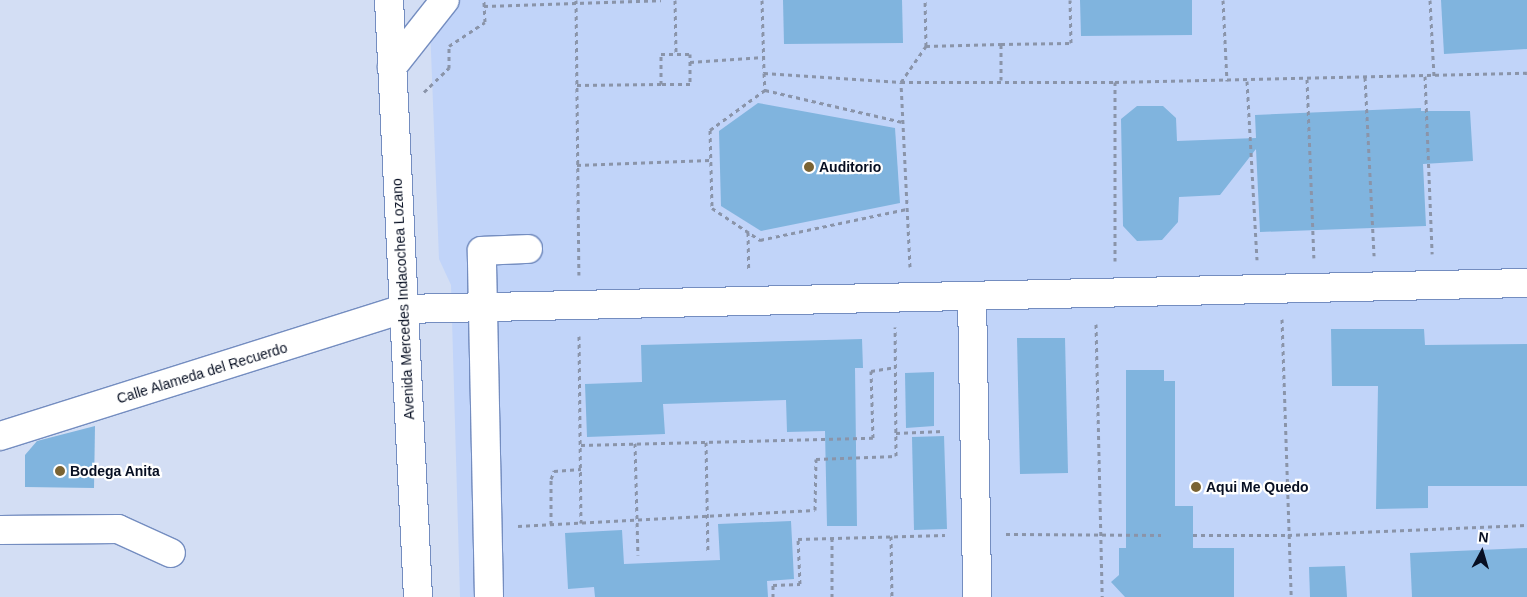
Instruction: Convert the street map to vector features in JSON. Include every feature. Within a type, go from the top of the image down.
[{"type":"street","name":"Avenida Mercedes Indacochea Lozano","points":[[389,0],[418,597]]},
{"type":"street","points":[[392,67],[445,0]]},
{"type":"street","points":[[490,597],[482,251],[528,249]]},
{"type":"street","name":"Calle Alameda del Recuerdo","points":[[0,436],[404,309],[1527,283]]},
{"type":"street","points":[[972,296],[977,597]]},
{"type":"street","points":[[0,530],[118,529],[171,553]]},
{"type":"path","points":[[395,120],[449,68],[449,46],[485,22],[484,0]]},
{"type":"path","points":[[484,6],[661,0]]},
{"type":"path","points":[[676,0],[676,54]]},
{"type":"path","points":[[762,0],[765,90]]},
{"type":"path","points":[[488,528],[815,510],[816,459],[896,456],[896,367],[903,297],[907,209],[901,82],[926,46],[925,0]]},
{"type":"path","points":[[926,46],[1071,43],[1070,0]]},
{"type":"path","points":[[1223,0],[1227,81]]},
{"type":"path","points":[[1430,0],[1434,76]]},
{"type":"path","points":[[576,2],[581,523]]},
{"type":"path","points":[[1001,44],[1001,80]]},
{"type":"path","points":[[577,85],[690,84],[690,54],[661,54],[661,84]]},
{"type":"path","points":[[690,62],[764,57]]},
{"type":"path","points":[[764,73],[901,82],[1001,80],[1115,82],[1247,81],[1527,73]]},
{"type":"path","points":[[1425,76],[1434,285]]},
{"type":"path","points":[[1365,77],[1375,286]]},
{"type":"path","points":[[1307,79],[1316,288]]},
{"type":"path","points":[[1247,81],[1270,289],[1288,535],[1290,597]]},
{"type":"path","points":[[1102,597],[1106,293],[1115,82]]},
{"type":"path","points":[[902,122],[765,90],[710,130],[712,208],[760,240],[907,209]]},
{"type":"path","points":[[577,164],[710,160]]},
{"type":"path","points":[[748,232],[750,301]]},
{"type":"path","points":[[580,445],[873,438],[871,371],[896,367]]},
{"type":"path","points":[[896,433],[974,430]]},
{"type":"path","points":[[706,442],[708,553]]},
{"type":"path","points":[[635,444],[638,555]]},
{"type":"path","points":[[551,524],[551,479],[554,471],[581,469]]},
{"type":"path","points":[[1193,535],[1288,535],[1527,525]]},
{"type":"path","points":[[891,536],[892,597]]},
{"type":"path","points":[[832,538],[832,597]]},
{"type":"shaded area","points":[[429,0],[1527,0],[1527,597],[460,597],[451,285],[439,259]]},
{"type":"building","points":[[783,0],[902,0],[903,43],[784,44]]},
{"type":"building","points":[[1080,0],[1192,0],[1192,35],[1081,36]]},
{"type":"building","points":[[1441,0],[1527,0],[1527,49],[1444,54]]},
{"type":"building","name":"Auditorio","points":[[758,103],[895,128],[900,203],[761,231],[721,206],[719,131]]},
{"type":"building","points":[[1137,106],[1163,106],[1176,118],[1177,141],[1256,138],[1255,115],[1421,108],[1421,111],[1470,111],[1473,161],[1423,164],[1426,226],[1260,232],[1256,149],[1220,195],[1179,197],[1178,222],[1162,240],[1137,241],[1123,226],[1121,119]]},
{"type":"building","points":[[1331,329],[1424,329],[1425,345],[1527,344],[1527,486],[1428,486],[1428,508],[1376,509],[1378,386],[1332,386]]},
{"type":"building","points":[[1017,338],[1065,338],[1068,473],[1020,474]]},
{"type":"building","points":[[862,339],[863,368],[855,368],[857,526],[827,526],[825,431],[787,432],[786,400],[663,404],[665,434],[587,437],[585,384],[642,382],[641,345]]},
{"type":"building","points":[[1126,370],[1164,370],[1164,381],[1175,381],[1175,506],[1193,506],[1193,548],[1234,548],[1234,597],[1125,597],[1111,582],[1119,575],[1119,548],[1126,548]]},
{"type":"building","points":[[934,372],[934,426],[906,428],[905,373]]},
{"type":"building","name":"Bodega Anita","points":[[95,426],[94,488],[25,487],[25,455],[37,441]]},
{"type":"building","points":[[944,436],[947,529],[914,530],[912,437]]},
{"type":"building","points":[[791,521],[794,579],[767,581],[768,597],[595,597],[594,587],[568,589],[565,533],[622,530],[624,564],[720,560],[718,524]]},
{"type":"building","points":[[1527,548],[1527,597],[1412,597],[1410,553]]},
{"type":"building","points":[[1345,566],[1347,597],[1310,597],[1309,567]]},
{"type":"place","name":"Auditorio","points":[[809,167]]},
{"type":"place","name":"Bodega Anita","points":[[60,471]]},
{"type":"place","name":"Aqui Me Quedo","points":[[1196,487]]}]
